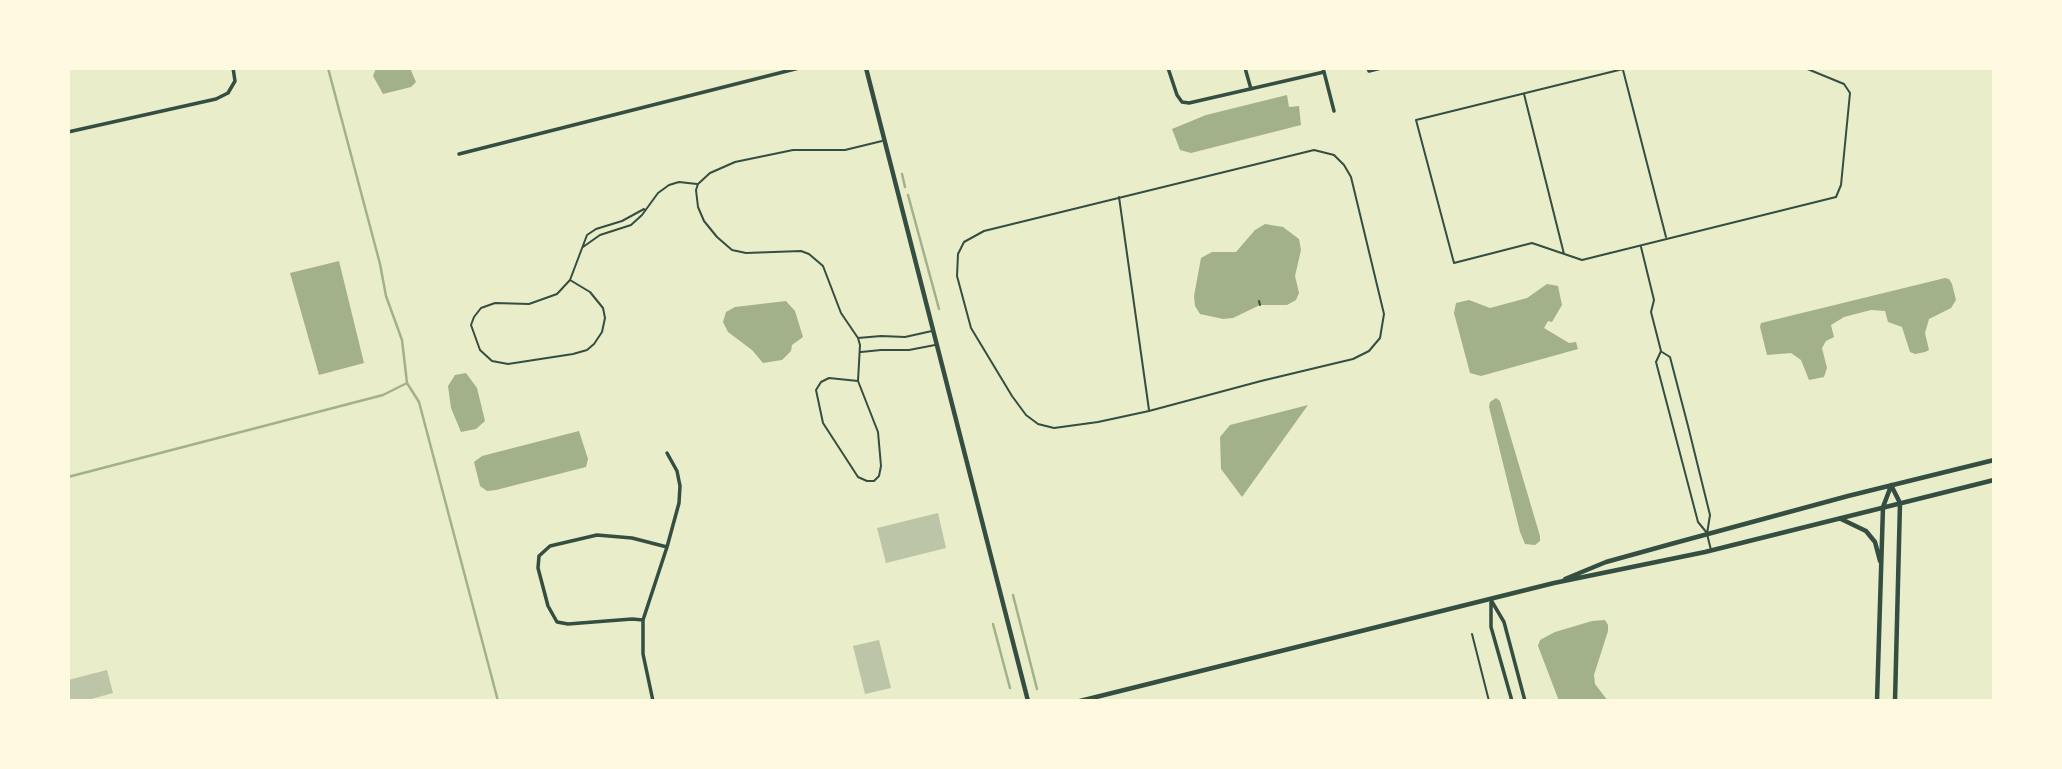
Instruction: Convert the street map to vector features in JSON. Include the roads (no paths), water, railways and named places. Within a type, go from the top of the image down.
[{"type":"street","points":[[68,132],[216,99],[228,93],[235,81],[233,68]]},
{"type":"street","points":[[459,155],[799,68]]},
{"type":"street","points":[[866,68],[1028,701]]},
{"type":"street","points":[[1168,68],[1174,91],[1185,103],[1323,70],[1334,111]]},
{"type":"street","points":[[1245,68],[1251,89]]},
{"type":"street","points":[[1369,70],[1381,68]]},
{"type":"street","points":[[653,701],[644,661],[643,620],[667,547],[679,503],[680,486],[677,471],[667,453]]},
{"type":"street","points":[[1554,583],[1606,562],[1994,460]]},
{"type":"street","points":[[1080,701],[1554,583],[1711,550],[1994,480]]},
{"type":"street","points":[[1891,485],[1900,503],[1895,701]]},
{"type":"street","points":[[1877,701],[1883,508],[1891,485]]},
{"type":"street","points":[[1840,519],[1866,531],[1875,542],[1881,566]]},
{"type":"street","points":[[643,620],[632,618],[568,624],[556,622],[548,606],[538,568],[539,556],[550,546],[597,535],[632,538],[667,547]]},
{"type":"street","points":[[1491,600],[1491,627],[1512,701]]},
{"type":"street","points":[[1491,600],[1504,622],[1525,701]]},
{"type":"lane","points":[[1643,68],[1623,69],[1416,120],[1454,263],[1532,243],[1582,260],[1836,197],[1841,185],[1850,93],[1844,84],[1805,68]]},
{"type":"lane","points":[[1623,69],[1666,238]]},
{"type":"lane","points":[[1523,93],[1564,254]]},
{"type":"lane","points":[[570,280],[590,292],[603,308],[605,318],[602,332],[594,344],[573,354],[508,364],[492,361],[480,350],[471,325],[481,308],[495,303],[522,305],[549,299],[558,294],[570,280],[584,240],[592,232],[644,209],[669,185],[678,182],[698,184],[720,167],[775,153],[793,150],[845,150],[883,141]]},
{"type":"lane","points":[[1300,152],[1328,152],[1345,165],[1351,177],[1384,314],[1380,338],[1363,356],[1149,411],[1065,428],[1032,421],[1018,407],[974,334],[957,276],[960,248],[977,234],[1119,196],[1300,152]]},
{"type":"lane","points":[[698,184],[697,198],[704,221],[732,250],[746,253],[801,251],[823,266],[841,313],[858,338],[858,381],[875,422],[879,441],[881,471],[877,479],[870,482],[858,477],[841,452],[823,422],[817,398],[818,386],[824,380],[834,378],[858,381]]},
{"type":"lane","points":[[1119,196],[1149,411]]},
{"type":"lane","points":[[583,248],[600,235],[631,225],[642,215],[644,209]]},
{"type":"lane","points":[[1641,245],[1654,300],[1651,312],[1661,351],[1656,362],[1698,522],[1707,534],[1711,550]]},
{"type":"lane","points":[[858,338],[905,337],[933,331]]},
{"type":"lane","points":[[860,352],[909,350],[936,344]]},
{"type":"lane","points":[[1661,351],[1670,357],[1688,426],[1710,515],[1707,534]]},
{"type":"lane","points":[[1472,634],[1489,701]]},
{"type":"waterway","points":[[328,68],[386,296],[402,340],[407,383],[419,402],[498,701]]},
{"type":"waterway","points":[[902,174],[905,187]]},
{"type":"waterway","points":[[908,195],[939,309]]},
{"type":"waterway","points":[[68,477],[383,395],[407,383]]},
{"type":"waterway","points":[[1013,595],[1037,689]]},
{"type":"waterway","points":[[993,624],[1010,688]]}]
